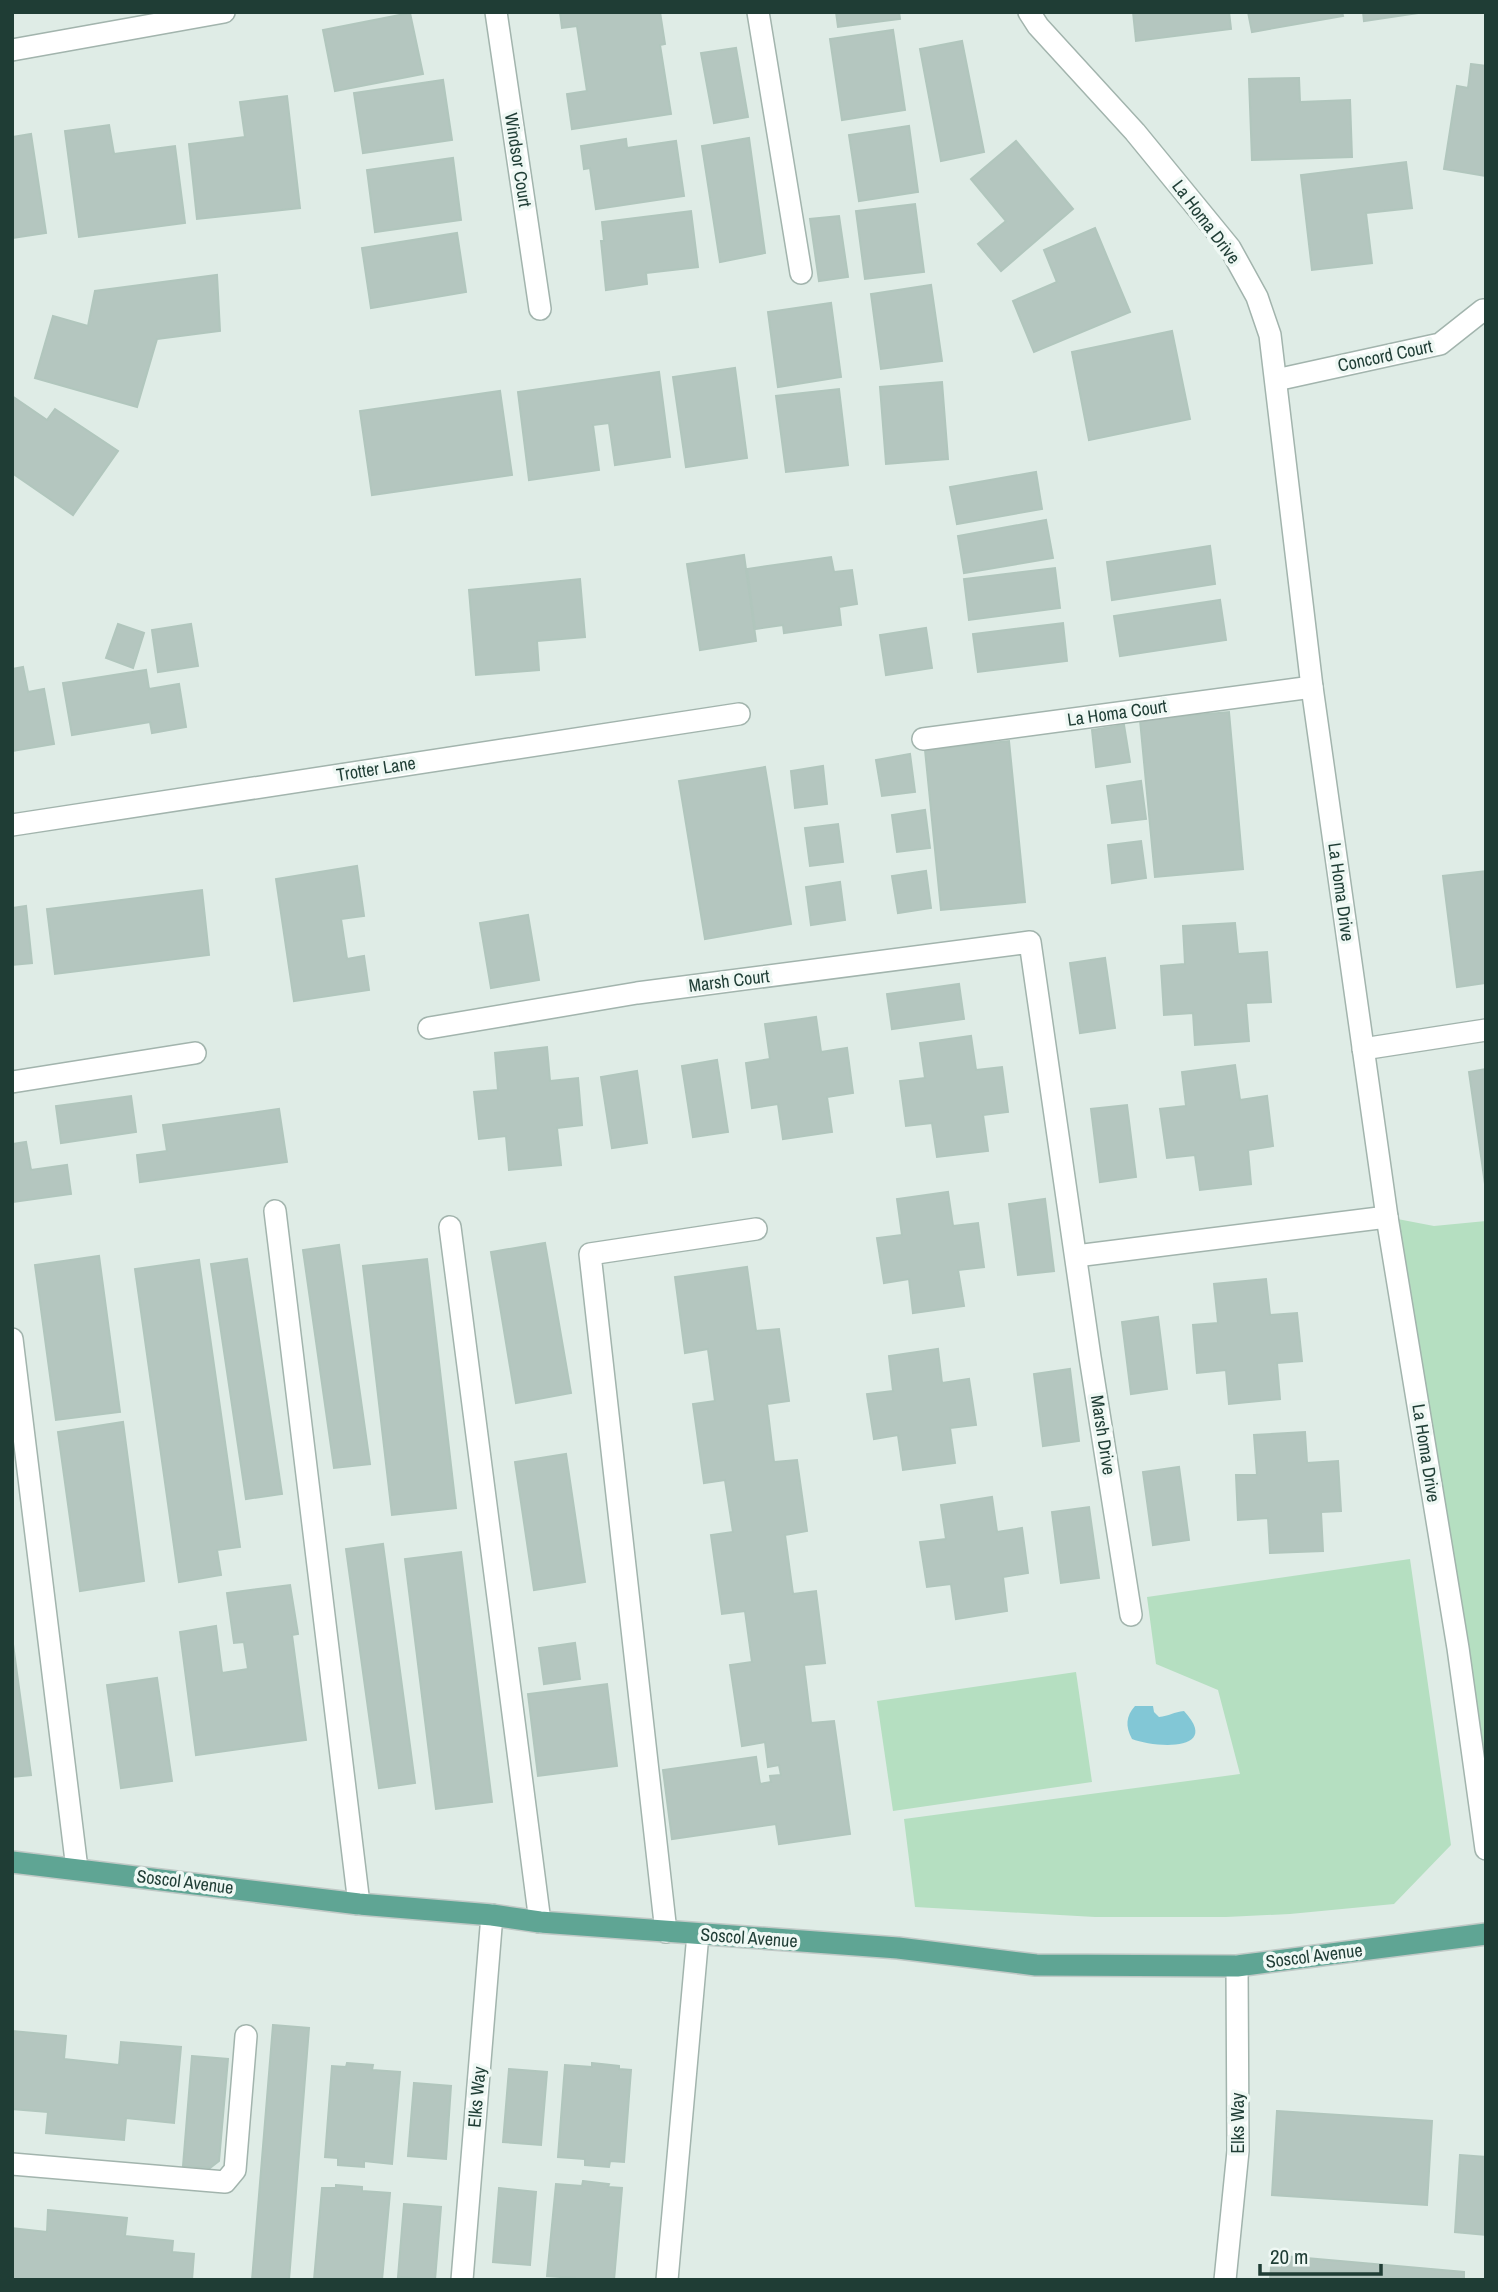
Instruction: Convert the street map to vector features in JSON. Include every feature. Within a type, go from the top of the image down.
[{"type":"main road","name":"Soscol Avenue","points":[[12,1863],[359,1904],[492,1915],[540,1922],[898,1948],[1036,1965],[1237,1966],[1486,1934]]},
{"type":"street","points":[[12,50],[224,12]]},
{"type":"street","name":"Windsor Court","points":[[496,12],[540,309]]},
{"type":"street","points":[[758,12],[801,273]]},
{"type":"street","name":"La Homa Drive","points":[[1029,12],[1038,26],[1135,132],[1230,248],[1257,297],[1270,335],[1312,687],[1363,1049],[1387,1217],[1458,1648],[1486,1849]]},
{"type":"street","name":"Concord Court","points":[[1276,380],[1440,344],[1483,310]]},
{"type":"street","name":"La Homa Court","points":[[923,739],[1312,687]]},
{"type":"street","name":"Trotter Lane","points":[[12,825],[739,714]]},
{"type":"street","name":"Marsh Court","points":[[429,1028],[637,993],[1030,942]]},
{"type":"street","name":"Marsh Drive","points":[[1030,942],[1131,1615]]},
{"type":"street","points":[[1363,1049],[1486,1030]]},
{"type":"street","points":[[12,1082],[195,1053]]},
{"type":"street","points":[[275,1212],[359,1904]]},
{"type":"street","points":[[1076,1256],[1387,1217]]},
{"type":"street","points":[[450,1227],[540,1922]]},
{"type":"street","points":[[666,1932],[590,1254],[756,1229]]},
{"type":"street","points":[[12,1339],[77,1869]]},
{"type":"street","name":"Elks Way","points":[[462,2280],[492,1915]]},
{"type":"street","points":[[667,2280],[698,1934]]},
{"type":"street","name":"Elks Way","points":[[1225,2280],[1238,2151],[1237,1966]]},
{"type":"street","points":[[12,2164],[225,2182],[235,2170],[246,2036]]},
{"type":"green space","points":[[1387,1217],[1434,1226],[1486,1221],[1486,1851]]},
{"type":"green space","points":[[1410,1559],[1451,1845],[1394,1904],[1226,1917],[1095,1917],[915,1907],[904,1819],[1240,1774],[1218,1690],[1156,1664],[1147,1597]]},
{"type":"green space","points":[[1076,1672],[1092,1782],[893,1811],[877,1701]]},
{"type":"water","points":[[1135,1706],[1153,1706],[1159,1717],[1184,1711],[1194,1724],[1195,1734],[1181,1744],[1169,1745],[1132,1739],[1128,1721]]},
{"type":"building","points":[[560,12],[660,12],[665,44],[660,45],[671,114],[572,129],[567,94],[587,91],[577,26],[562,28]]},
{"type":"building","points":[[836,12],[899,12],[900,19],[838,27]]},
{"type":"building","points":[[1133,12],[1229,12],[1231,29],[1136,41]]},
{"type":"building","points":[[1248,12],[1342,12],[1343,16],[1252,32]]},
{"type":"building","points":[[1363,12],[1419,12],[1419,13],[1364,21]]},
{"type":"building","points":[[410,13],[423,74],[335,91],[323,30]]},
{"type":"building","points":[[893,30],[905,110],[842,120],[830,39]]},
{"type":"building","points":[[962,41],[984,152],[941,161],[920,49]]},
{"type":"building","points":[[736,48],[748,117],[714,123],[701,53]]},
{"type":"building","points":[[1471,64],[1486,66],[1486,176],[1444,169],[1457,86],[1468,88]]},
{"type":"building","points":[[1299,78],[1300,102],[1350,100],[1352,157],[1252,160],[1249,79]]},
{"type":"building","points":[[443,80],[452,140],[363,153],[354,93]]},
{"type":"building","points":[[287,96],[300,208],[197,219],[189,144],[245,137],[240,102]]},
{"type":"building","points":[[109,125],[114,154],[175,146],[185,223],[79,237],[65,131]]},
{"type":"building","points":[[909,126],[918,192],[859,201],[849,135]]},
{"type":"building","points":[[31,134],[46,233],[12,238],[12,137]]},
{"type":"building","points":[[749,138],[765,253],[720,262],[702,146]]},
{"type":"building","points":[[626,139],[627,148],[676,141],[684,196],[596,209],[590,168],[584,169],[581,146]]},
{"type":"building","points":[[1016,141],[1073,209],[1001,271],[978,244],[1006,221],[971,179]]},
{"type":"building","points":[[453,158],[461,220],[375,232],[367,170]]},
{"type":"building","points":[[1406,162],[1412,208],[1366,213],[1372,263],[1312,270],[1301,175]]},
{"type":"building","points":[[915,204],[924,272],[865,279],[856,211]]},
{"type":"building","points":[[691,211],[698,267],[646,273],[647,284],[606,290],[601,241],[604,241],[602,222]]},
{"type":"building","points":[[839,216],[848,277],[819,281],[810,219]]},
{"type":"building","points":[[1095,228],[1130,312],[1034,352],[1013,301],[1057,282],[1044,250]]},
{"type":"building","points":[[457,233],[466,292],[371,308],[362,248]]},
{"type":"building","points":[[217,275],[220,331],[157,339],[137,407],[35,378],[53,316],[88,326],[95,291]]},
{"type":"building","points":[[931,285],[942,361],[881,369],[871,294]]},
{"type":"building","points":[[831,303],[841,377],[778,387],[768,312]]},
{"type":"building","points":[[1172,331],[1190,419],[1089,440],[1072,352]]},
{"type":"building","points":[[735,368],[747,458],[686,467],[673,377]]},
{"type":"building","points":[[659,372],[670,457],[615,465],[609,423],[593,425],[599,470],[529,480],[518,392]]},
{"type":"building","points":[[942,382],[948,459],[886,464],[880,387]]},
{"type":"building","points":[[839,389],[848,465],[786,472],[776,396]]},
{"type":"building","points":[[500,391],[512,475],[372,495],[360,411]]},
{"type":"building","points":[[12,396],[47,420],[55,409],[118,451],[73,515],[12,473]]},
{"type":"building","points":[[1036,472],[1042,509],[957,524],[950,487]]},
{"type":"building","points":[[1046,520],[1053,558],[964,573],[958,536]]},
{"type":"building","points":[[1210,546],[1215,584],[1112,600],[1107,562]]},
{"type":"building","points":[[744,555],[756,641],[700,650],[687,564]]},
{"type":"building","points":[[831,557],[834,572],[852,570],[857,604],[839,607],[841,625],[784,633],[783,625],[755,629],[747,569]]},
{"type":"building","points":[[1055,568],[1060,608],[969,620],[964,579]]},
{"type":"building","points":[[580,579],[585,637],[537,641],[539,670],[476,675],[469,590]]},
{"type":"building","points":[[1220,600],[1226,640],[1120,656],[1114,616]]},
{"type":"building","points":[[1063,623],[1067,661],[978,672],[973,634]]},
{"type":"building","points":[[118,624],[144,633],[133,668],[106,658]]},
{"type":"building","points":[[191,624],[198,666],[158,672],[152,630]]},
{"type":"building","points":[[926,628],[932,668],[886,675],[880,635]]},
{"type":"building","points":[[23,667],[28,692],[44,689],[54,744],[12,751],[12,669]]},
{"type":"building","points":[[146,670],[149,689],[179,684],[186,727],[152,733],[150,722],[72,735],[63,683]]},
{"type":"building","points":[[1229,712],[1243,869],[1155,877],[1140,720]]},
{"type":"building","points":[[1124,725],[1130,762],[1096,767],[1092,730]]},
{"type":"building","points":[[1009,741],[1025,902],[941,910],[925,750]]},
{"type":"building","points":[[910,754],[915,792],[882,796],[876,760]]},
{"type":"building","points":[[823,766],[827,804],[795,808],[791,771]]},
{"type":"building","points":[[765,767],[791,924],[705,939],[679,781]]},
{"type":"building","points":[[1141,781],[1146,819],[1112,823],[1107,786]]},
{"type":"building","points":[[925,810],[930,848],[897,852],[892,815]]},
{"type":"building","points":[[838,824],[843,862],[810,866],[805,828]]},
{"type":"building","points":[[1141,841],[1146,878],[1112,883],[1108,845]]},
{"type":"building","points":[[357,866],[364,916],[341,919],[347,959],[364,956],[369,990],[294,1001],[276,879]]},
{"type":"building","points":[[926,871],[931,908],[898,913],[892,876]]},
{"type":"building","points":[[1486,871],[1486,983],[1457,987],[1443,876]]},
{"type":"building","points":[[840,882],[845,920],[811,925],[806,887]]},
{"type":"building","points":[[202,890],[209,955],[55,974],[47,909]]},
{"type":"building","points":[[26,906],[32,963],[12,965],[12,908]]},
{"type":"building","points":[[528,915],[539,980],[491,988],[480,923]]},
{"type":"building","points":[[1235,923],[1238,954],[1267,952],[1271,1002],[1246,1003],[1249,1041],[1195,1045],[1193,1013],[1164,1015],[1161,966],[1185,964],[1183,926]]},
{"type":"building","points":[[1105,958],[1115,1028],[1080,1033],[1070,963]]},
{"type":"building","points":[[959,984],[964,1019],[892,1029],[887,994]]},
{"type":"building","points":[[816,1017],[821,1052],[847,1048],[853,1093],[827,1097],[832,1132],[783,1139],[778,1104],[752,1108],[746,1063],[770,1059],[765,1024]]},
{"type":"building","points":[[971,1036],[976,1070],[1002,1067],[1008,1112],[983,1115],[988,1151],[937,1157],[932,1123],[906,1126],[900,1081],[925,1078],[920,1043]]},
{"type":"building","points":[[547,1047],[550,1081],[578,1078],[582,1125],[557,1128],[561,1165],[509,1170],[506,1136],[479,1139],[474,1092],[498,1090],[495,1053]]},
{"type":"building","points":[[717,1060],[728,1132],[693,1137],[682,1066]]},
{"type":"building","points":[[1235,1065],[1240,1100],[1267,1096],[1273,1146],[1248,1150],[1251,1184],[1200,1190],[1195,1155],[1167,1158],[1160,1109],[1186,1106],[1182,1072]]},
{"type":"building","points":[[1486,1069],[1486,1184],[1485,1184],[1469,1072]]},
{"type":"building","points":[[637,1071],[647,1143],[612,1148],[601,1077]]},
{"type":"building","points":[[131,1096],[136,1132],[61,1143],[56,1106]]},
{"type":"building","points":[[1127,1105],[1136,1177],[1100,1182],[1091,1109]]},
{"type":"building","points":[[279,1109],[287,1162],[140,1182],[137,1155],[167,1151],[163,1125]]},
{"type":"building","points":[[26,1142],[31,1170],[67,1165],[71,1194],[12,1202],[12,1144]]},
{"type":"building","points":[[948,1192],[953,1226],[978,1223],[984,1267],[958,1270],[964,1306],[913,1313],[909,1279],[884,1283],[877,1238],[902,1235],[897,1199]]},
{"type":"building","points":[[1045,1199],[1054,1271],[1018,1275],[1009,1204]]},
{"type":"building","points":[[545,1243],[571,1393],[516,1403],[491,1252]]},
{"type":"building","points":[[339,1245],[370,1464],[334,1468],[303,1250]]},
{"type":"building","points":[[99,1256],[120,1412],[56,1420],[35,1265]]},
{"type":"building","points":[[247,1259],[282,1494],[246,1499],[211,1264]]},
{"type":"building","points":[[427,1259],[456,1508],[392,1515],[363,1266]]},
{"type":"building","points":[[199,1260],[240,1547],[217,1550],[221,1575],[179,1582],[135,1269]]},
{"type":"building","points":[[747,1267],[756,1331],[779,1329],[789,1401],[767,1404],[774,1462],[797,1460],[807,1531],[785,1535],[793,1594],[816,1591],[825,1663],[804,1665],[811,1723],[834,1721],[850,1834],[779,1844],[776,1824],[672,1839],[663,1770],[756,1757],[760,1784],[771,1782],[770,1776],[781,1775],[779,1765],[768,1767],[765,1742],[742,1746],[730,1665],[752,1662],[745,1611],[722,1614],[711,1535],[733,1532],[725,1480],[704,1483],[693,1404],[715,1401],[708,1349],[685,1353],[675,1277]]},
{"type":"building","points":[[1266,1279],[1270,1315],[1297,1313],[1302,1361],[1277,1363],[1280,1399],[1229,1404],[1226,1370],[1197,1373],[1193,1325],[1218,1323],[1214,1284]]},
{"type":"building","points":[[1158,1317],[1167,1389],[1131,1394],[1122,1322]]},
{"type":"building","points":[[938,1349],[942,1383],[969,1379],[976,1425],[950,1428],[955,1463],[903,1470],[898,1435],[874,1439],[867,1394],[893,1391],[889,1356]]},
{"type":"building","points":[[1070,1369],[1079,1441],[1043,1446],[1034,1374]]},
{"type":"building","points":[[123,1422],[144,1581],[80,1591],[58,1432]]},
{"type":"building","points":[[1305,1432],[1307,1463],[1338,1461],[1341,1511],[1321,1512],[1323,1551],[1270,1553],[1268,1518],[1238,1520],[1236,1475],[1257,1475],[1254,1435]]},
{"type":"building","points":[[566,1454],[585,1582],[534,1590],[515,1462]]},
{"type":"building","points":[[1179,1467],[1189,1540],[1153,1545],[1143,1472]]},
{"type":"building","points":[[992,1497],[997,1532],[1022,1528],[1028,1573],[1003,1577],[1007,1611],[956,1619],[951,1584],[927,1587],[920,1542],[946,1539],[941,1505]]},
{"type":"building","points":[[1089,1507],[1099,1578],[1061,1583],[1052,1512]]},
{"type":"building","points":[[383,1544],[415,1783],[379,1788],[346,1549]]},
{"type":"building","points":[[461,1552],[492,1802],[436,1809],[405,1559]]},
{"type":"building","points":[[290,1585],[298,1634],[292,1635],[306,1740],[196,1755],[180,1632],[216,1626],[222,1673],[248,1669],[244,1642],[234,1643],[227,1593]]},
{"type":"building","points":[[12,1637],[31,1775],[12,1777]]},
{"type":"building","points":[[575,1643],[580,1679],[544,1684],[539,1648]]},
{"type":"building","points":[[157,1678],[172,1781],[121,1788],[107,1685]]},
{"type":"building","points":[[607,1684],[617,1766],[538,1776],[528,1694]]},
{"type":"building","points":[[273,2025],[309,2028],[289,2280],[252,2280]]},
{"type":"building","points":[[12,2031],[66,2036],[64,2059],[119,2065],[121,2042],[181,2047],[174,2123],[126,2118],[124,2140],[46,2133],[48,2112],[12,2109]]},
{"type":"building","points":[[192,2056],[228,2059],[219,2161],[210,2168],[183,2166]]},
{"type":"building","points":[[347,2063],[373,2065],[372,2070],[400,2072],[392,2164],[364,2161],[364,2167],[338,2165],[338,2158],[325,2157],[332,2066],[346,2067]]},
{"type":"building","points":[[592,2063],[631,2070],[624,2162],[610,2161],[609,2167],[585,2165],[585,2159],[558,2157],[565,2065],[592,2067]]},
{"type":"building","points":[[509,2069],[547,2072],[541,2145],[503,2142]]},
{"type":"building","points":[[414,2083],[451,2086],[446,2159],[408,2156]]},
{"type":"building","points":[[1277,2111],[1432,2121],[1427,2205],[1272,2195]]},
{"type":"building","points":[[1460,2155],[1486,2157],[1486,2235],[1455,2232]]},
{"type":"building","points":[[583,2181],[622,2188],[614,2280],[575,2280],[547,2276],[556,2184],[582,2186]]},
{"type":"building","points":[[336,2185],[362,2187],[362,2191],[390,2193],[382,2280],[314,2280],[322,2188],[336,2188]]},
{"type":"building","points":[[499,2188],[536,2192],[530,2265],[493,2262]]},
{"type":"building","points":[[404,2204],[441,2207],[435,2280],[398,2277]]},
{"type":"building","points":[[48,2210],[127,2218],[125,2236],[173,2241],[172,2252],[194,2254],[192,2280],[12,2280],[12,2228],[47,2232]]},
{"type":"building","points":[[1272,2255],[1464,2272],[1464,2280],[1270,2280]]}]
